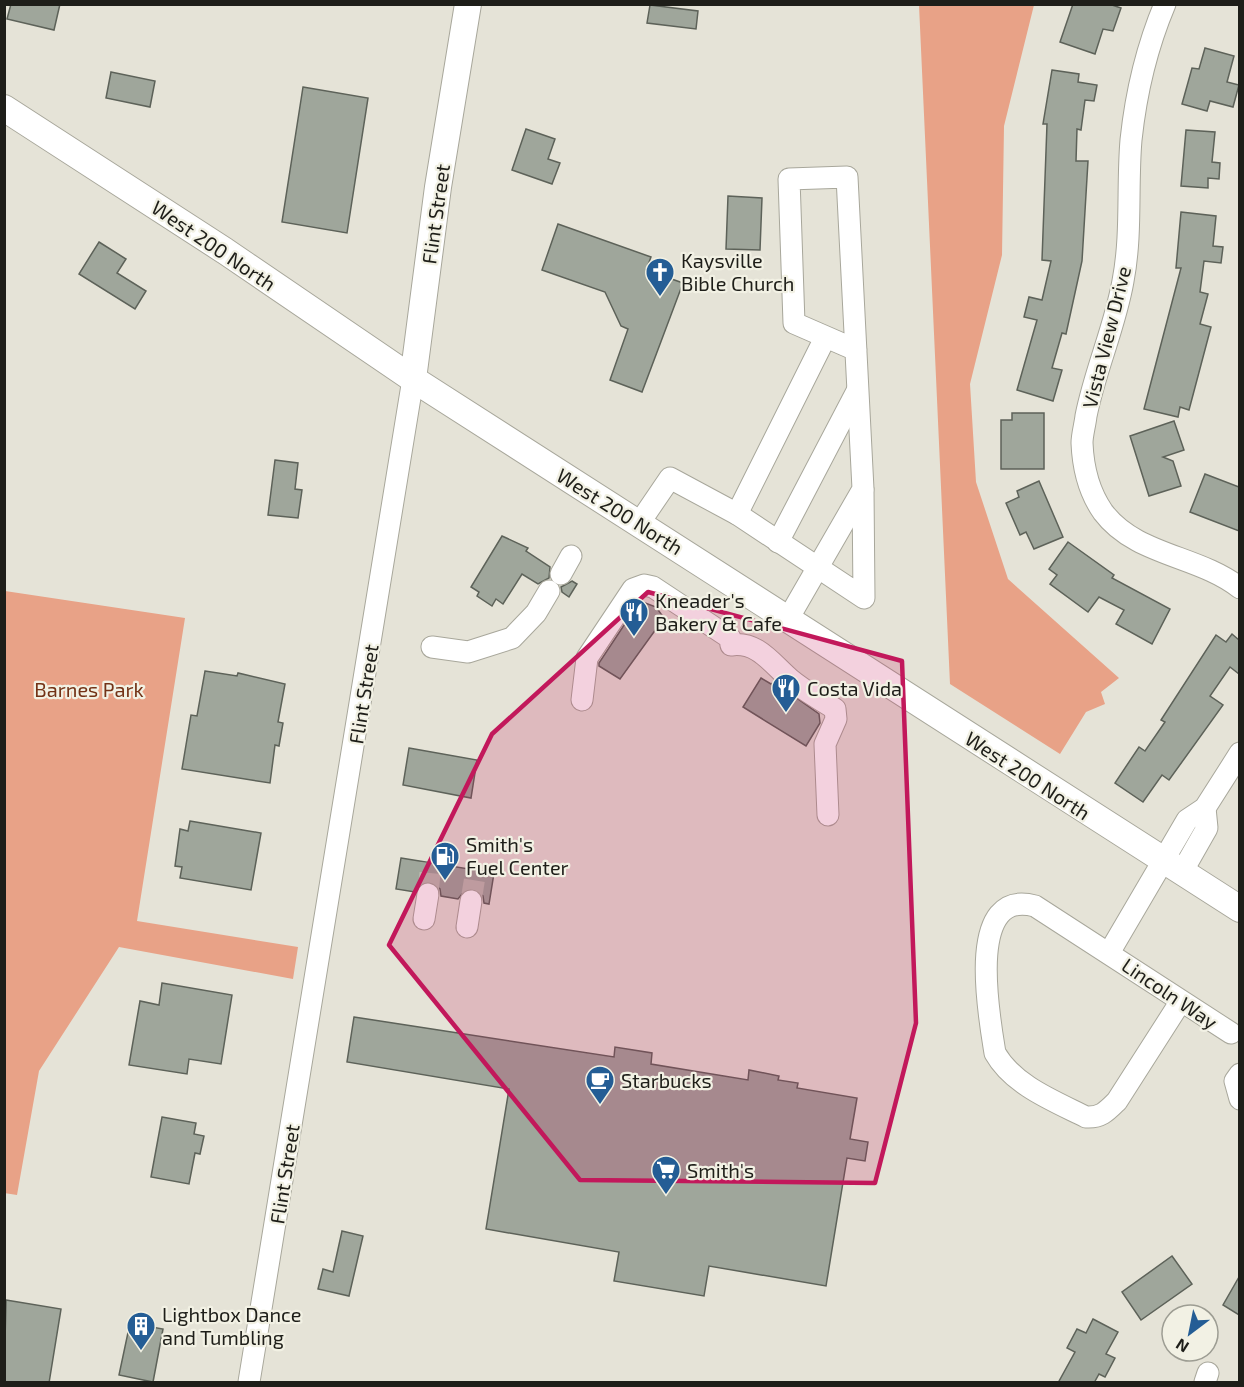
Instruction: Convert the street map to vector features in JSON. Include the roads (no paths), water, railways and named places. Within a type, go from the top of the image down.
[{"type":"main road","name":"Flint Street","points":[[413,379],[438,187],[468,4]]},
{"type":"main road","name":"West 200 North","points":[[4,108],[225,251],[413,379],[640,522],[1239,909]]},
{"type":"street","name":"Vista View Drive","points":[[1165,4],[1146,52],[1137,97],[1131,142],[1128,240],[1123,282],[1089,401],[1082,441],[1083,451],[1087,481],[1094,496],[1103,512],[1131,539],[1190,562],[1239,588]]},
{"type":"street","points":[[640,522],[670,478],[737,514],[864,598],[863,489],[856,350],[847,177],[789,180],[794,323],[856,350]]},
{"type":"street","points":[[737,514],[825,338]]},
{"type":"street","name":"Flint Street","points":[[249,1383],[413,379]]},
{"type":"street","points":[[778,542],[858,390]]},
{"type":"street","points":[[788,619],[863,489]]},
{"type":"street","points":[[432,647],[468,652],[512,638],[536,613],[560,574]]},
{"type":"street","points":[[582,700],[587,658],[633,589],[644,585],[652,587],[730,638],[731,645],[744,643],[767,656],[791,680],[835,709],[836,719],[825,744],[828,815]]},
{"type":"street","name":"Lincoln Way","points":[[1109,953],[1172,866],[1187,820],[1205,808],[1239,753]]},
{"type":"street","points":[[424,919],[428,894]]},
{"type":"street","points":[[467,927],[471,901]]},
{"type":"street","name":"Lincoln Way","points":[[1181,1001],[1117,1101],[1105,1114],[1096,1118],[1086,1118],[1024,1083],[1001,1064],[994,1053],[986,964],[988,932],[1004,908],[1021,903],[1035,906],[1231,1033]]},
{"type":"street","points":[[1239,1074],[1235,1081],[1239,1099]]},
{"type":"tunnel","points":[[428,894],[431,863]]},
{"type":"tunnel","points":[[471,901],[476,870]]},
{"type":"place","name":"Kaysville Bible Church","points":[[660,298]]},
{"type":"place","name":"Kneader's Bakery & Cafe","points":[[634,638]]},
{"type":"place","name":"Costa Vida","points":[[786,714]]},
{"type":"place","name":"Smith's Fuel Center","points":[[445,882]]},
{"type":"place","name":"Starbucks","points":[[600,1106]]},
{"type":"place","name":"Smith's","points":[[666,1196]]},
{"type":"place","name":"Lightbox Dance and Tumbling","points":[[141,1352]]},
{"type":"park label","name":"Barnes Park","points":[[89,689]]}]
